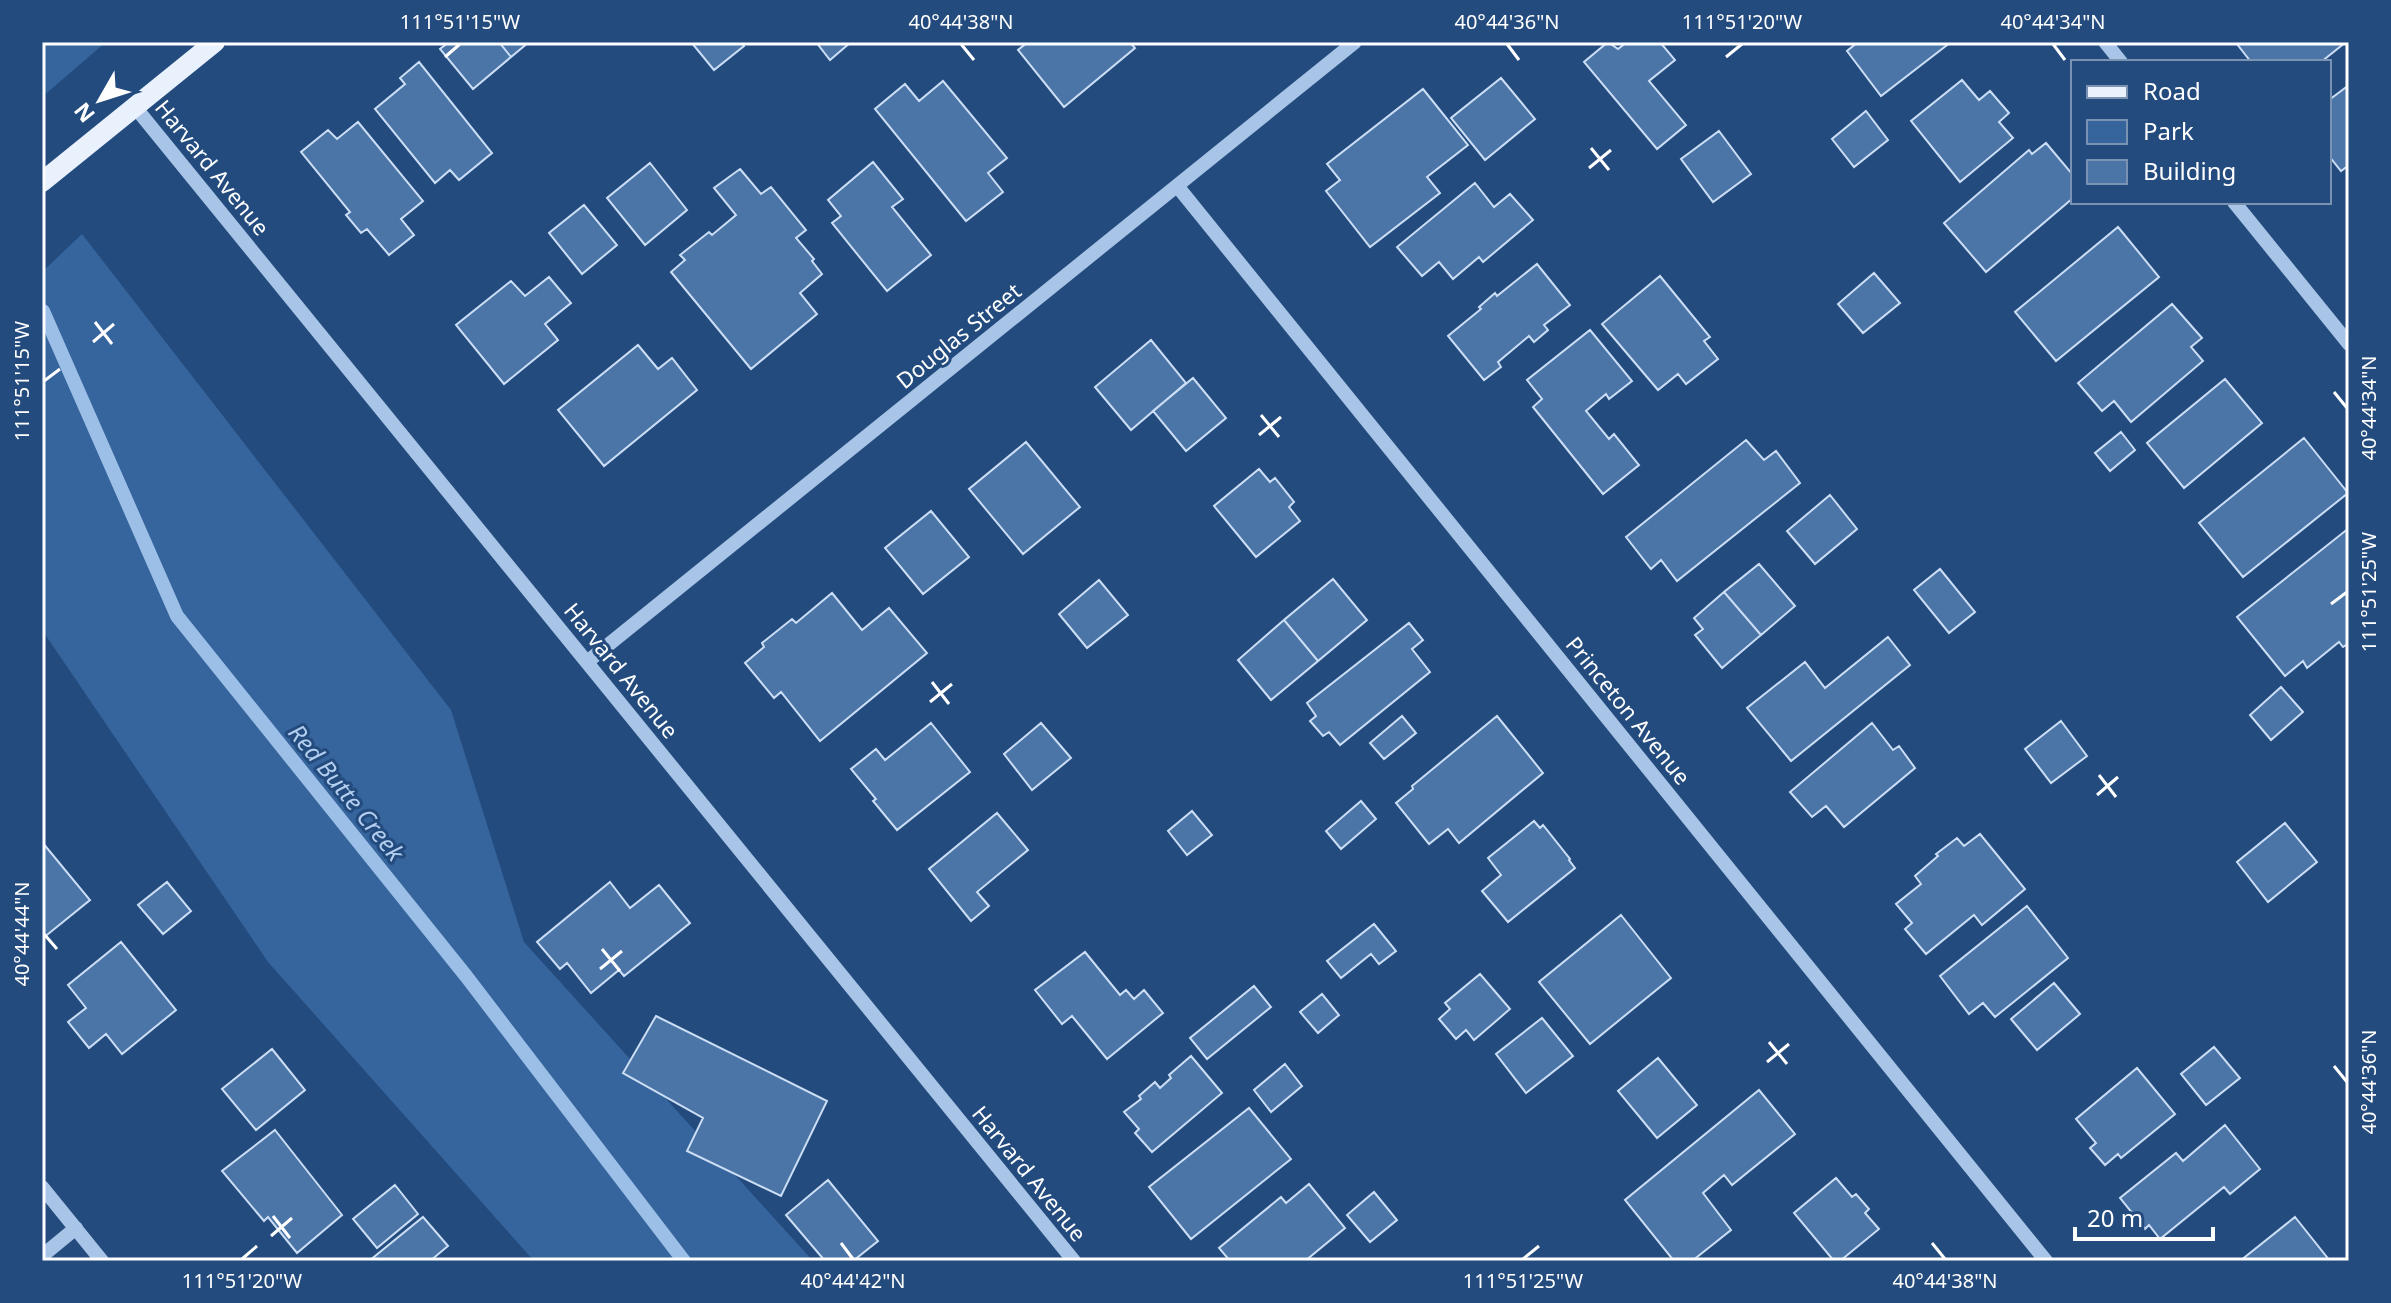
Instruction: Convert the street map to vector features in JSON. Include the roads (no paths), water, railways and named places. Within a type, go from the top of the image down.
[{"type":"main road","points":[[42,182],[215,42]]},
{"type":"street","name":"Douglas Street","points":[[587,662],[1355,42]]},
{"type":"street","points":[[2105,42],[2119,60]]},
{"type":"street","name":"Harvard Avenue","points":[[135,107],[1074,1261]]},
{"type":"street","name":"Princeton Avenue","points":[[1178,187],[2046,1261]]},
{"type":"street","points":[[2236,204],[2349,344]]},
{"type":"street","points":[[42,1187],[102,1261]]},
{"type":"street","points":[[42,1256],[76,1228]]},
{"type":"waterway","name":"Red Butte Creek","points":[[43,311],[177,616],[466,976],[684,1261]]}]
